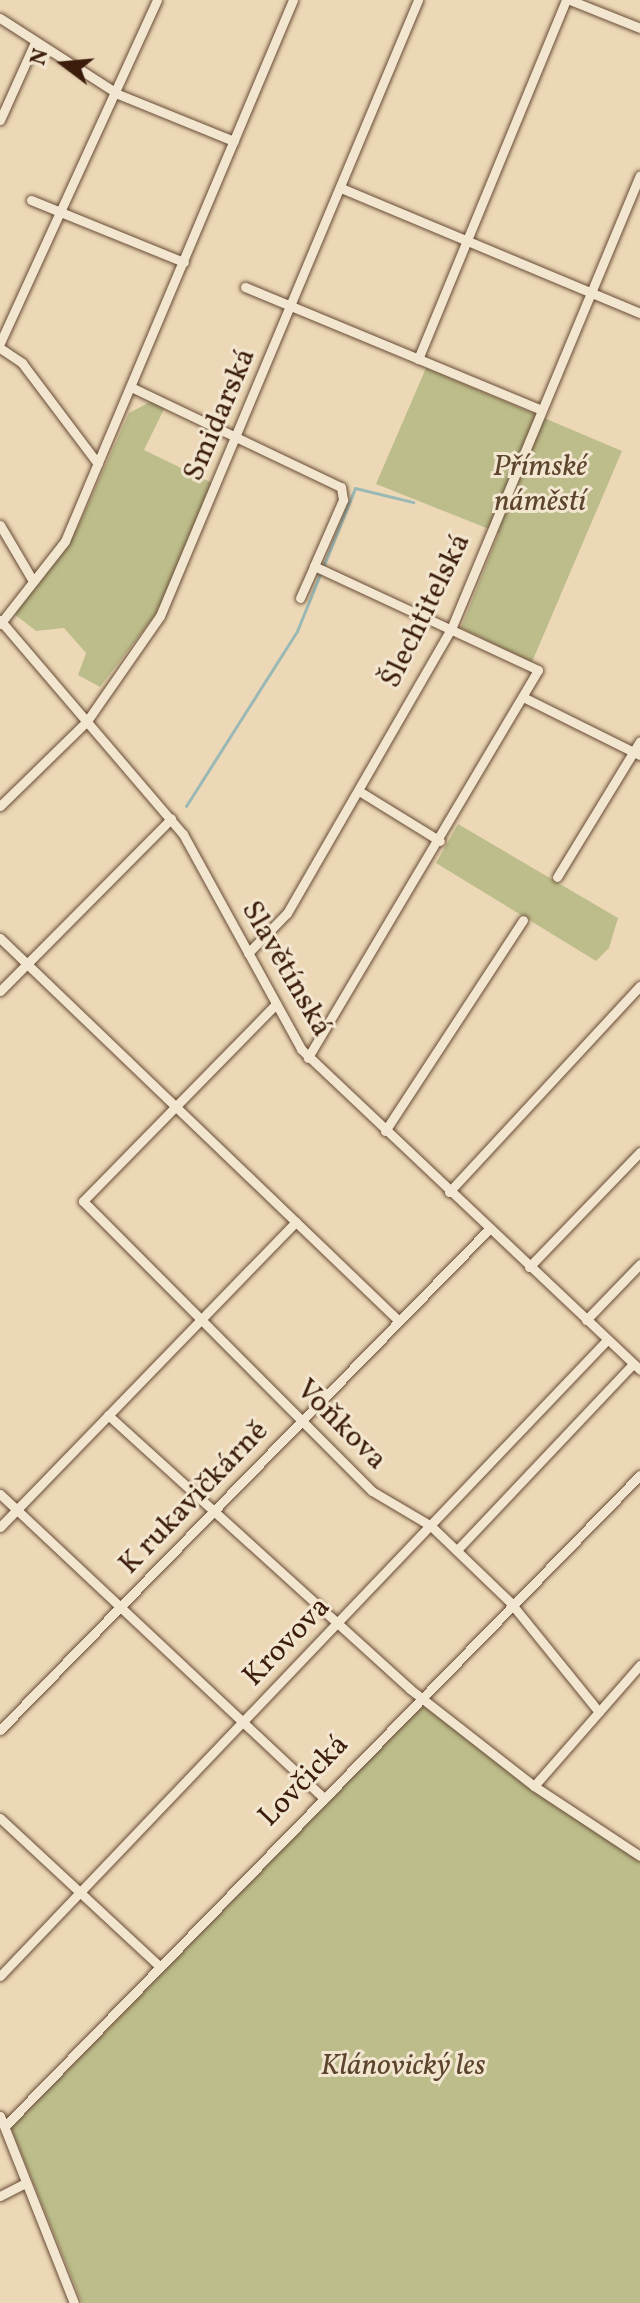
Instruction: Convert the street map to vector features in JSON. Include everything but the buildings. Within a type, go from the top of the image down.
[{"type":"street","points":[[98,464],[22,363],[0,346],[118,94],[157,0]]},
{"type":"street","points":[[1,622],[65,541],[133,388],[293,0]]},
{"type":"street","name":"Smidarská","points":[[0,806],[87,721],[160,616],[239,435],[418,0]]},
{"type":"street","points":[[418,359],[568,0],[640,28]]},
{"type":"street","points":[[0,18],[118,94],[234,141]]},
{"type":"street","points":[[0,120],[35,42]]},
{"type":"street","name":"Šlechtitelská","points":[[248,953],[287,913],[451,629],[640,176]]},
{"type":"street","points":[[341,188],[640,313]]},
{"type":"street","points":[[31,200],[184,262]]},
{"type":"street","points":[[245,287],[542,410]]},
{"type":"street","points":[[133,388],[328,478],[344,498],[320,570],[300,598]]},
{"type":"street","points":[[0,525],[33,581]]},
{"type":"street","points":[[308,1058],[525,698],[538,670],[320,570]]},
{"type":"street","name":"Slavětínská","points":[[1,622],[171,819],[308,1058],[637,1367]]},
{"type":"street","points":[[525,698],[637,753]]},
{"type":"street","points":[[557,877],[637,753],[640,741]]},
{"type":"street","points":[[359,791],[440,841]]},
{"type":"street","points":[[0,991],[171,819]]},
{"type":"street","points":[[385,1131],[523,920]]},
{"type":"street","points":[[0,938],[399,1321]]},
{"type":"street","points":[[449,1192],[640,986]]},
{"type":"street","points":[[174,1107],[276,1004]]},
{"type":"street","name":"Voňkova","points":[[174,1107],[83,1201],[372,1491],[431,1526],[457,1550],[513,1608],[599,1712]]},
{"type":"street","points":[[529,1267],[640,1152]]},
{"type":"street","points":[[0,1527],[296,1222]]},
{"type":"street","name":"K rukavičkárně","points":[[0,1730],[489,1229]]},
{"type":"street","points":[[586,1320],[640,1264]]},
{"type":"street","name":"Krovova","points":[[0,1976],[607,1340]]},
{"type":"street","points":[[457,1550],[637,1367]]},
{"type":"street","points":[[108,1415],[338,1625],[534,1786],[640,1856]]},
{"type":"street","name":"Lovčická","points":[[3,2120],[159,1966],[322,1796],[513,1608],[640,1475]]},
{"type":"street","points":[[0,1494],[322,1796]]},
{"type":"street","points":[[534,1786],[640,1665]]},
{"type":"street","points":[[0,1818],[159,1966]]},
{"type":"street","points":[[3,2120],[74,2303]]},
{"type":"street","points":[[0,2196],[26,2183]]},
{"type":"green space","name":"Přímské náměstí","points":[[426,368],[622,451],[532,662],[461,628],[499,533],[376,484]]},
{"type":"green space","points":[[150,402],[166,405],[144,450],[214,484],[159,610],[100,687],[78,675],[86,653],[64,628],[36,631],[13,613],[78,527],[129,413]]},
{"type":"green space","points":[[458,824],[618,918],[609,948],[596,961],[436,863]]},
{"type":"green space","name":"Klánovický les","points":[[424,1704],[527,1787],[640,1861],[640,2303],[82,2303],[11,2128]]},
{"type":"waterway","points":[[186,806],[297,631],[355,488],[413,502]]}]
